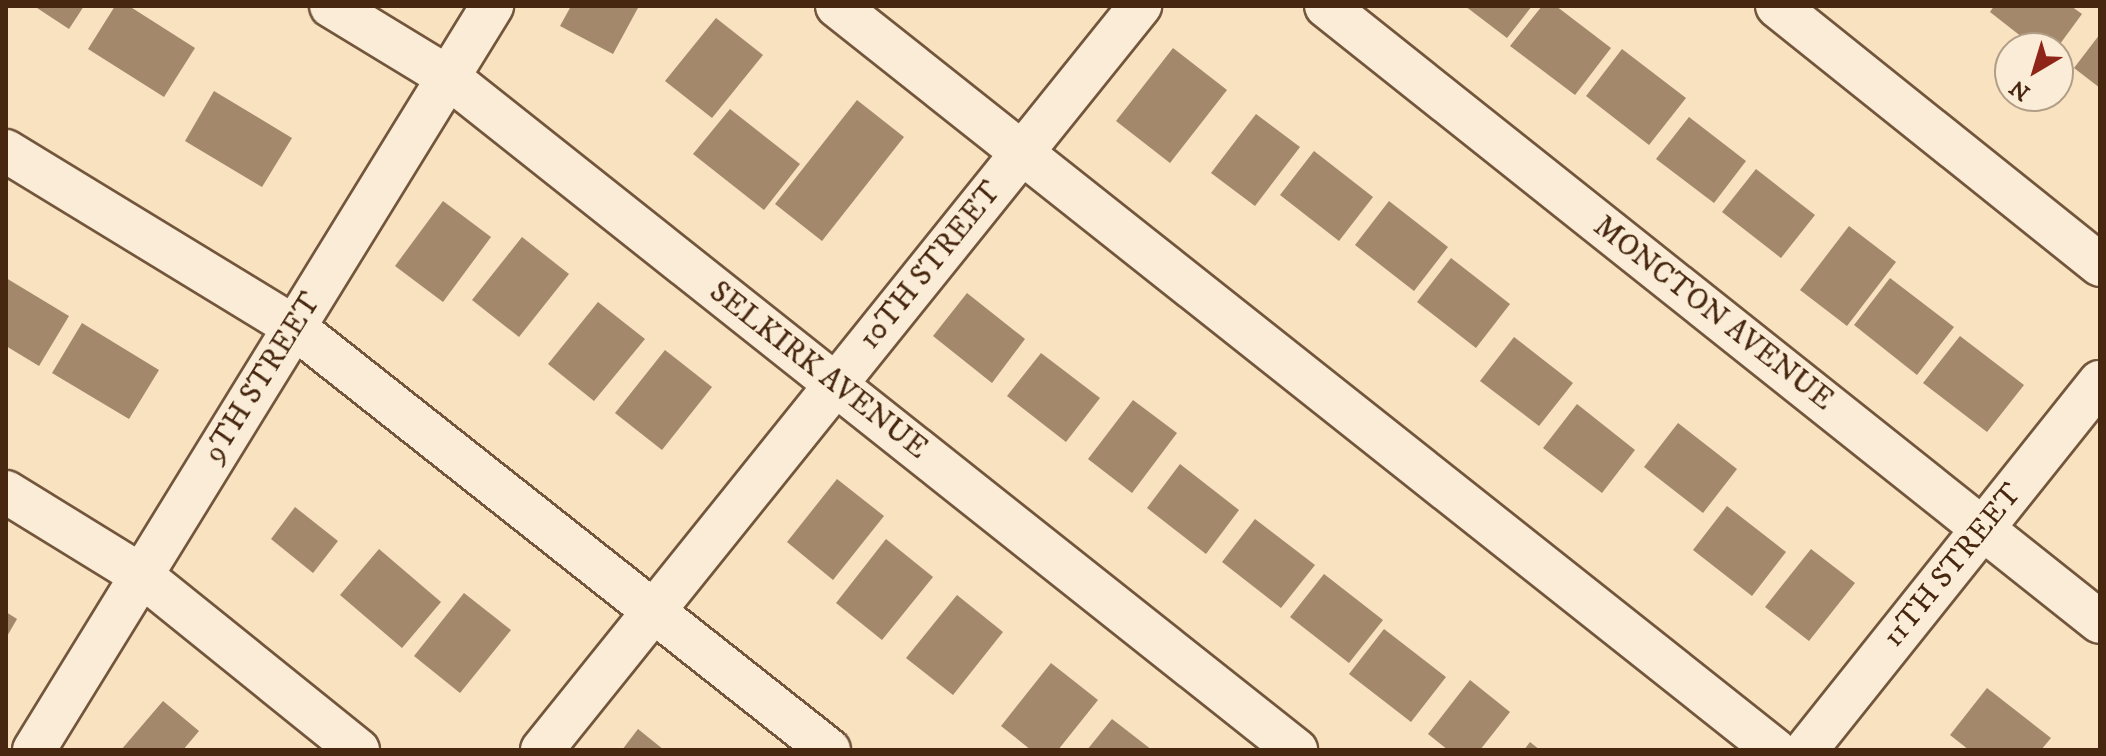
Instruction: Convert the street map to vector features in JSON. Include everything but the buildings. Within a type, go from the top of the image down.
[{"type":"street","name":"SELKIRK AVENUE","points":[[331,6],[448,77],[1296,750]]},
{"type":"street","name":"9TH STREET","points":[[34,750],[492,6]]},
{"type":"street","points":[[837,6],[1775,750]]},
{"type":"street","name":"10TH STREET","points":[[542,750],[1140,6]]},
{"type":"street","name":"MONCTON AVENUE","points":[[1326,6],[2100,622]]},
{"type":"street","points":[[1777,6],[2100,265]]},
{"type":"street","points":[[6,151],[294,327],[829,750]]},
{"type":"street","name":"11TH STREET","points":[[1806,750],[2100,382]]},
{"type":"street","points":[[6,492],[141,575],[358,750]]}]
